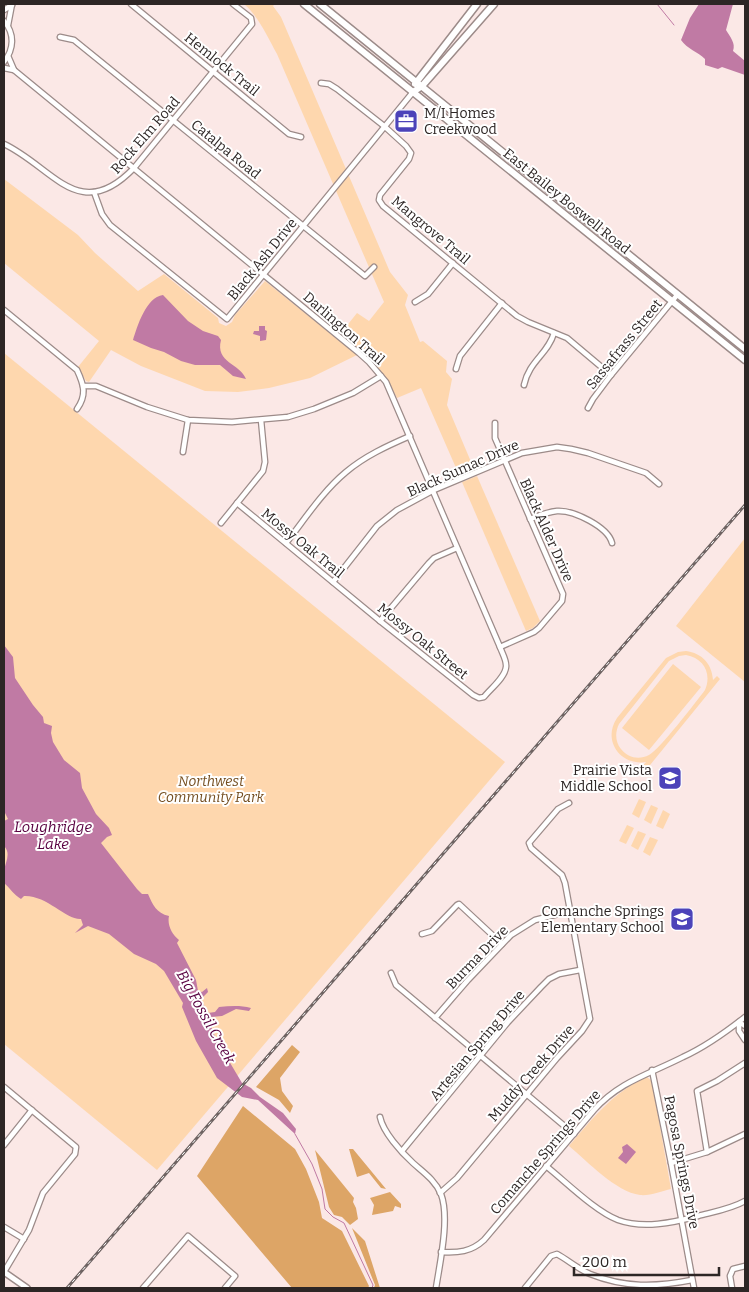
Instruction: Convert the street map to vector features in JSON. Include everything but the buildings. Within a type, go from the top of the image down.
[{"type":"main road","name":"East Bailey Boswell Road","points":[[304,4],[745,360]]},
{"type":"main road","name":"East Bailey Boswell Road","points":[[320,4],[745,348]]},
{"type":"main road","points":[[413,92],[416,81],[477,4]]},
{"type":"main road","points":[[413,92],[422,86],[494,4]]},
{"type":"main road","points":[[468,136],[474,129]]},
{"type":"main road","points":[[541,195],[547,188]]},
{"type":"street","points":[[4,10],[12,4]]},
{"type":"street","points":[[8,26],[12,4]]},
{"type":"street","name":"Hemlock Trail","points":[[131,4],[288,134],[301,137]]},
{"type":"street","name":"Rock Elm Road","points":[[94,192],[116,184],[125,178],[252,24],[251,18],[233,4]]},
{"type":"street","points":[[4,21],[8,26],[12,41],[8,56],[4,62]]},
{"type":"street","name":"Catalpa Road","points":[[60,37],[74,40],[365,276],[374,267]]},
{"type":"street","name":"Darlington Trail","points":[[8,56],[14,70],[359,353],[386,382],[434,490],[506,662],[504,673],[484,697],[480,698]]},
{"type":"street","name":"Darlington Trail","points":[[4,68],[14,70]]},
{"type":"street","name":"Mangrove Trail","points":[[321,83],[329,84],[337,89],[384,126],[411,153],[409,159],[380,195],[379,200],[453,264],[502,303],[528,322],[567,338],[612,375]]},
{"type":"street","name":"Black Ash Drive","points":[[94,192],[102,214],[110,225],[227,319],[413,92]]},
{"type":"street","points":[[4,144],[64,186],[78,191],[94,192]]},
{"type":"street","points":[[416,302],[428,294],[453,264]]},
{"type":"street","name":"Sassafrass Street","points":[[588,408],[593,399],[678,294]]},
{"type":"street","points":[[456,369],[460,356],[502,303]]},
{"type":"street","points":[[4,310],[77,370],[83,381],[83,400],[77,409]]},
{"type":"street","points":[[524,385],[526,374],[548,346],[554,333]]},
{"type":"street","points":[[83,386],[96,386],[147,407],[188,420],[232,422],[288,417],[314,409],[353,393],[381,376]]},
{"type":"street","points":[[183,452],[188,420]]},
{"type":"street","points":[[221,523],[263,471],[265,462],[261,420]]},
{"type":"street","name":"Black Alder Drive","points":[[495,423],[495,438],[504,461],[563,594],[562,601],[534,632],[500,647]]},
{"type":"street","points":[[286,543],[330,488],[346,472],[378,450],[410,436]]},
{"type":"street","name":"Black Sumac Drive","points":[[333,582],[377,526],[397,510],[434,490],[522,453],[557,447],[571,449],[588,453],[646,474],[659,484]]},
{"type":"street","name":"Mossy Oak Trail","points":[[237,503],[355,600]]},
{"type":"street","points":[[530,519],[558,511],[570,512],[581,516],[601,529],[610,537],[612,544]]},
{"type":"street","points":[[380,621],[434,558],[457,548]]},
{"type":"street","name":"Mossy Oak Street","points":[[355,600],[473,695],[480,698]]},
{"type":"street","name":"Muddy Creek Drive","points":[[440,1193],[457,1178],[590,1020],[564,879],[529,843],[558,809],[569,803]]},
{"type":"street","points":[[422,934],[432,931],[459,904],[502,944]]},
{"type":"street","name":"Burma Drive","points":[[435,1018],[462,986],[511,935],[527,924],[544,917],[570,911]]},
{"type":"street","name":"Artesian Spring Drive","points":[[402,1151],[480,1056],[545,982],[559,974],[580,970]]},
{"type":"street","points":[[391,973],[396,985],[574,1134]]},
{"type":"street","name":"Comanche Springs Drive","points":[[441,1252],[460,1252],[480,1244],[598,1105],[610,1094],[629,1081],[694,1052],[745,1017]]},
{"type":"street","points":[[739,1022],[745,1026]]},
{"type":"street","points":[[739,1022],[739,1031],[745,1040]]},
{"type":"street","points":[[707,1152],[697,1092],[745,1063]]},
{"type":"street","name":"Pagosa Springs Drive","points":[[652,1070],[694,1288]]},
{"type":"street","points":[[4,1087],[76,1147],[75,1154],[43,1193],[24,1239],[4,1272],[27,1288]]},
{"type":"street","points":[[4,1144],[32,1110]]},
{"type":"street","points":[[380,1117],[384,1130],[402,1151],[433,1181],[440,1193],[445,1212],[436,1288]]},
{"type":"street","points":[[671,1163],[707,1152],[745,1134]]},
{"type":"street","points":[[546,1166],[596,1206],[616,1219],[639,1225],[671,1223],[711,1213],[745,1201]]},
{"type":"street","points":[[4,1227],[24,1239]]},
{"type":"street","points":[[143,1288],[188,1236],[235,1276],[225,1288]]},
{"type":"street","points":[[525,1288],[550,1256],[557,1254],[589,1273],[611,1281],[649,1286],[692,1280]]},
{"type":"street","points":[[732,1288],[730,1276],[733,1269],[745,1266]]},
{"type":"green space","points":[[244,4],[275,4],[273,6],[281,17],[390,272],[408,295],[405,305],[420,342],[423,341],[447,361],[446,372],[452,379],[447,405],[474,469],[460,477],[421,388],[397,398],[373,362],[341,333],[357,313],[369,321],[384,302],[277,54],[258,21]]},
{"type":"green space","points":[[4,179],[78,235],[95,253],[138,291],[164,274],[218,318],[219,323],[226,326],[232,322],[235,315],[265,281],[357,355],[310,378],[269,388],[238,392],[205,391],[141,366],[111,350],[89,382],[86,381],[78,367],[99,341],[4,263]]},
{"type":"green space","name":"Northwest Community Park","points":[[4,353],[505,762],[157,1170],[4,1044]]},
{"type":"green space","points":[[477,476],[540,621],[533,628],[526,631],[462,482]]},
{"type":"green space","points":[[745,538],[745,682],[676,626]]},
{"type":"green space","points":[[686,651],[697,654],[708,664],[713,680],[717,676],[720,679],[646,770],[642,767],[646,762],[628,760],[616,750],[612,735],[613,726],[617,718],[666,658],[678,652]],"holes":[[[686,655],[702,663],[707,673],[708,678],[705,690],[661,744],[649,755],[634,757],[624,752],[617,740],[616,734],[619,724],[669,661],[679,656]]]},
{"type":"green space","points":[[673,664],[701,687],[649,750],[622,728]]},
{"type":"green space","points":[[639,799],[646,802],[639,818],[632,814]]},
{"type":"green space","points":[[651,805],[658,808],[651,824],[644,820]]},
{"type":"green space","points":[[663,810],[670,814],[663,829],[656,826]]},
{"type":"green space","points":[[627,825],[634,828],[626,844],[619,841]]},
{"type":"green space","points":[[638,831],[646,834],[638,850],[631,846]]},
{"type":"green space","points":[[650,837],[658,840],[650,856],[643,852]]},
{"type":"green space","points":[[647,1077],[652,1081],[671,1189],[640,1195],[631,1193],[612,1182],[569,1146],[595,1116],[614,1098]]},
{"type":"shaded area","points":[[292,1045],[300,1052],[280,1078],[282,1091],[293,1106],[290,1113],[279,1100],[256,1087]]},
{"type":"shaded area","points":[[243,1106],[295,1149],[306,1169],[319,1202],[322,1218],[342,1231],[369,1286],[368,1288],[292,1288],[197,1176]]},
{"type":"shaded area","points":[[349,1149],[353,1149],[386,1189],[381,1188],[369,1173],[357,1177]]},
{"type":"shaded area","points":[[315,1150],[354,1198],[353,1202],[358,1219],[350,1225],[342,1217],[334,1215],[329,1207]]},
{"type":"shaded area","points":[[390,1192],[401,1204],[401,1208],[395,1206],[393,1211],[372,1215],[374,1205],[370,1198]]},
{"type":"shaded area","points":[[352,1228],[365,1241],[380,1288],[374,1288],[375,1285]]},
{"type":"water","points":[[699,4],[733,4],[726,30],[733,43],[733,51],[745,61],[745,75],[722,67],[718,69],[705,65],[705,59],[686,46],[681,40],[690,18]]},
{"type":"water","points":[[163,295],[188,321],[203,331],[218,336],[221,340],[220,348],[222,354],[239,369],[246,379],[233,376],[220,365],[195,365],[181,361],[133,340],[147,307],[157,297]]},
{"type":"water","points":[[259,326],[265,326],[267,331],[266,340],[260,341],[260,336],[253,334],[254,331],[259,331]]},
{"type":"water","name":"Loughridge Lake","points":[[4,645],[13,657],[15,678],[43,717],[44,723],[52,726],[53,742],[64,760],[80,773],[82,788],[96,814],[109,828],[112,835],[101,843],[137,889],[142,894],[148,894],[158,911],[169,916],[171,930],[179,940],[177,943],[196,980],[198,991],[202,992],[207,988],[208,992],[201,999],[208,1013],[215,1012],[219,1007],[239,1006],[251,1008],[249,1011],[236,1009],[222,1016],[211,1017],[209,1021],[216,1039],[242,1083],[283,1113],[296,1129],[295,1134],[258,1100],[242,1097],[217,1078],[196,1041],[182,1007],[183,1003],[164,971],[156,964],[134,954],[109,934],[88,926],[75,933],[83,925],[81,919],[69,916],[40,899],[24,896],[21,899],[4,883],[4,870],[8,854],[4,846],[4,821],[8,819],[4,811]]},
{"type":"water","points":[[627,1144],[636,1152],[626,1164],[618,1158],[623,1152],[622,1147]]},
{"type":"waterway","points":[[657,4],[674,25]]},
{"type":"waterway","name":"Big Fossil Creek","points":[[295,1134],[312,1164],[322,1189],[325,1209],[333,1217],[344,1223],[373,1285],[372,1288]]},
{"type":"railway","points":[[67,1288],[745,505]]},
{"type":"place","name":"M/I Homes Creekwood","points":[[406,121]]},
{"type":"place","name":"Prairie Vista Middle School","points":[[670,778]]},
{"type":"place","name":"Comanche Springs Elementary School","points":[[682,919]]}]
